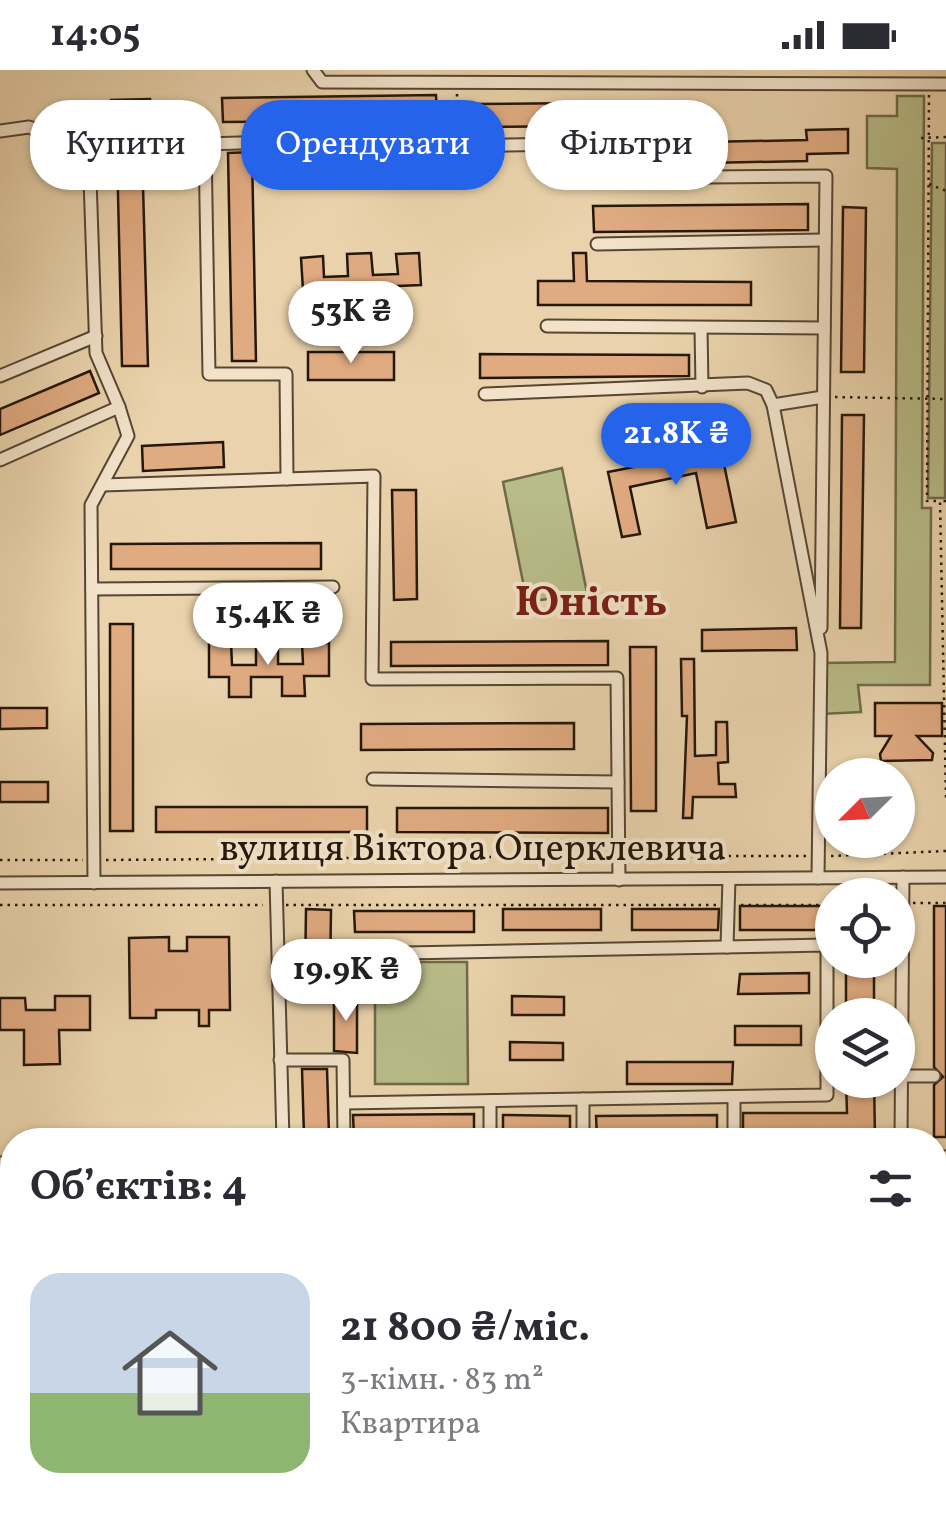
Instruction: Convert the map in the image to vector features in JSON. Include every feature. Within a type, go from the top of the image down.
[{"type":"street","points":[[313,70],[322,82],[699,77],[946,84]]},
{"type":"street","points":[[0,132],[30,127]]},
{"type":"street","points":[[728,177],[826,176],[819,758]]},
{"type":"street","points":[[91,190],[96,353],[128,436],[91,505],[94,883]]},
{"type":"street","points":[[207,190],[209,374],[286,374],[286,479]]},
{"type":"street","points":[[598,244],[825,240]]},
{"type":"street","points":[[547,326],[824,328]]},
{"type":"street","points":[[701,328],[702,388]]},
{"type":"street","points":[[0,376],[96,336]]},
{"type":"street","points":[[485,394],[758,384],[773,406],[821,653]]},
{"type":"street","points":[[773,406],[823,397]]},
{"type":"street","points":[[0,460],[119,407]]},
{"type":"street","points":[[103,485],[374,476],[372,678],[617,678],[619,880]]},
{"type":"street","points":[[92,589],[333,586]]},
{"type":"street","points":[[374,779],[618,782]]},
{"type":"street","points":[[818,858],[818,878]]},
{"type":"street","points":[[901,998],[903,876]]},
{"type":"street","name":"вулиця Віктора Оцерклевича","points":[[818,878],[946,876]]},
{"type":"street","name":"вулиця Віктора Оцерклевича","points":[[0,883],[815,878]]},
{"type":"street","points":[[726,947],[729,879]]},
{"type":"street","points":[[276,881],[282,1128]]},
{"type":"street","points":[[353,954],[827,945],[828,998]]},
{"type":"street","points":[[280,1060],[343,1060],[344,1128]]},
{"type":"street","points":[[915,1076],[934,1076]]},
{"type":"street","points":[[344,1103],[815,1095]]},
{"type":"street","points":[[734,1096],[734,1128]]},
{"type":"street","points":[[900,1098],[901,1128]]},
{"type":"street","points":[[583,1099],[583,1128]]},
{"type":"street","points":[[490,1101],[490,1128]]},
{"type":"path","points":[[456,83],[457,100]]},
{"type":"path","points":[[928,84],[927,501],[946,501]]},
{"type":"path","points":[[921,138],[946,138]]},
{"type":"path","points":[[928,183],[946,191]]},
{"type":"path","points":[[823,397],[946,399]]},
{"type":"path","points":[[940,501],[946,798]]},
{"type":"path","points":[[915,852],[946,851]]},
{"type":"path","points":[[0,860],[815,856]]},
{"type":"path","points":[[877,870],[878,858]]},
{"type":"path","points":[[915,903],[946,903]]},
{"type":"path","points":[[0,905],[815,905]]},
{"type":"green space","points":[[897,96],[924,96],[922,508],[931,508],[930,685],[858,685],[861,712],[821,714],[821,663],[895,662],[897,169],[867,168],[867,116],[897,116]]},
{"type":"green space","points":[[932,143],[946,143],[945,498],[928,498]]},
{"type":"green space","points":[[562,468],[587,593],[527,602],[503,482]]},
{"type":"green space","points":[[375,962],[467,962],[468,1084],[375,1084]]},
{"type":"building","points":[[436,95],[436,100],[241,100],[241,122],[223,122],[222,98]]},
{"type":"building","points":[[525,103],[525,126],[505,127],[505,104]]},
{"type":"building","points":[[848,129],[848,153],[807,154],[807,161],[728,163],[728,142],[807,140],[806,130]]},
{"type":"building","points":[[241,152],[241,190],[253,190],[256,361],[232,361],[228,153]]},
{"type":"building","points":[[118,190],[143,190],[148,366],[122,366]]},
{"type":"building","points":[[808,204],[808,230],[594,232],[593,206]]},
{"type":"building","points":[[843,207],[866,208],[864,372],[841,372]]},
{"type":"building","points":[[371,253],[373,275],[398,274],[396,254],[419,253],[421,285],[398,286],[400,306],[376,308],[375,287],[347,289],[348,309],[324,310],[323,288],[303,290],[301,258],[323,256],[324,277],[348,276],[347,254]]},
{"type":"building","points":[[573,253],[586,253],[587,281],[751,282],[751,305],[538,305],[538,281],[574,281]]},
{"type":"building","points":[[308,352],[394,352],[394,380],[308,380]]},
{"type":"building","points":[[480,354],[689,355],[689,376],[480,378]]},
{"type":"building","points":[[90,371],[99,393],[0,435],[0,409]]},
{"type":"building","points":[[842,415],[864,415],[861,628],[840,628]]},
{"type":"building","points":[[223,442],[224,467],[143,471],[142,446]]},
{"type":"building","points":[[721,450],[736,522],[707,528],[696,473],[630,487],[640,534],[622,537],[608,472]]},
{"type":"building","points":[[392,490],[416,490],[417,599],[394,600]]},
{"type":"building","points":[[321,543],[321,569],[111,569],[111,544]]},
{"type":"building","points":[[110,624],[133,624],[133,831],[110,831]]},
{"type":"building","points":[[796,628],[797,650],[702,651],[702,630]]},
{"type":"building","points":[[608,641],[608,665],[391,666],[391,642]]},
{"type":"building","points":[[209,642],[231,642],[232,665],[256,665],[256,644],[278,644],[278,664],[303,664],[302,643],[329,643],[329,676],[304,676],[305,696],[282,696],[282,677],[251,677],[251,697],[229,697],[229,677],[209,677]]},
{"type":"building","points":[[630,647],[656,647],[656,811],[631,811]]},
{"type":"building","points":[[681,659],[694,659],[695,756],[716,755],[716,722],[727,722],[728,762],[718,763],[719,784],[735,784],[736,797],[693,797],[692,818],[683,818],[687,716],[682,716]]},
{"type":"building","points":[[875,703],[942,703],[942,736],[917,736],[933,753],[932,760],[881,758],[891,736],[875,736]]},
{"type":"building","points":[[0,708],[47,708],[47,728],[0,729]]},
{"type":"building","points":[[574,723],[574,749],[361,750],[361,724]]},
{"type":"building","points":[[0,782],[48,782],[48,802],[0,802]]},
{"type":"building","points":[[156,807],[367,807],[367,832],[156,832]]},
{"type":"building","points":[[397,808],[608,808],[608,833],[397,832]]},
{"type":"building","points":[[740,906],[815,906],[815,930],[740,930]]},
{"type":"building","points":[[934,906],[946,906],[946,1128],[934,1128],[934,1085],[943,1077],[934,1067]]},
{"type":"building","points":[[306,909],[331,910],[330,978],[305,978]]},
{"type":"building","points":[[503,909],[601,909],[601,930],[503,930]]},
{"type":"building","points":[[632,909],[719,909],[718,930],[632,930]]},
{"type":"building","points":[[354,911],[474,911],[474,932],[355,932]]},
{"type":"building","points":[[169,937],[169,951],[187,951],[187,937],[229,937],[230,1010],[209,1010],[209,1026],[199,1026],[199,1010],[156,1010],[156,1018],[130,1018],[129,938]]},
{"type":"building","points":[[809,973],[809,993],[738,994],[740,974]]},
{"type":"building","points":[[846,978],[874,978],[874,998],[846,998]]},
{"type":"building","points":[[55,996],[90,996],[90,1030],[59,1030],[60,1064],[24,1065],[24,1030],[0,1030],[0,998],[25,998],[26,1010],[55,1010]]},
{"type":"building","points":[[334,996],[357,996],[357,1053],[334,1051]]},
{"type":"building","points":[[512,996],[564,997],[564,1015],[512,1015]]},
{"type":"building","points":[[735,1026],[801,1026],[801,1045],[735,1045]]},
{"type":"building","points":[[510,1042],[563,1043],[563,1060],[510,1060]]},
{"type":"building","points":[[627,1062],[733,1062],[732,1084],[627,1084]]},
{"type":"building","points":[[302,1069],[327,1069],[329,1128],[304,1128]]},
{"type":"building","points":[[847,1098],[874,1098],[875,1128],[743,1128],[743,1113],[847,1113]]},
{"type":"building","points":[[474,1114],[474,1128],[354,1128],[353,1115]]},
{"type":"building","points":[[503,1115],[570,1116],[570,1128],[503,1128]]},
{"type":"building","points":[[717,1115],[717,1128],[597,1128],[596,1116]]},
{"type":"district","name":"Юність","points":[[591,604]]}]
